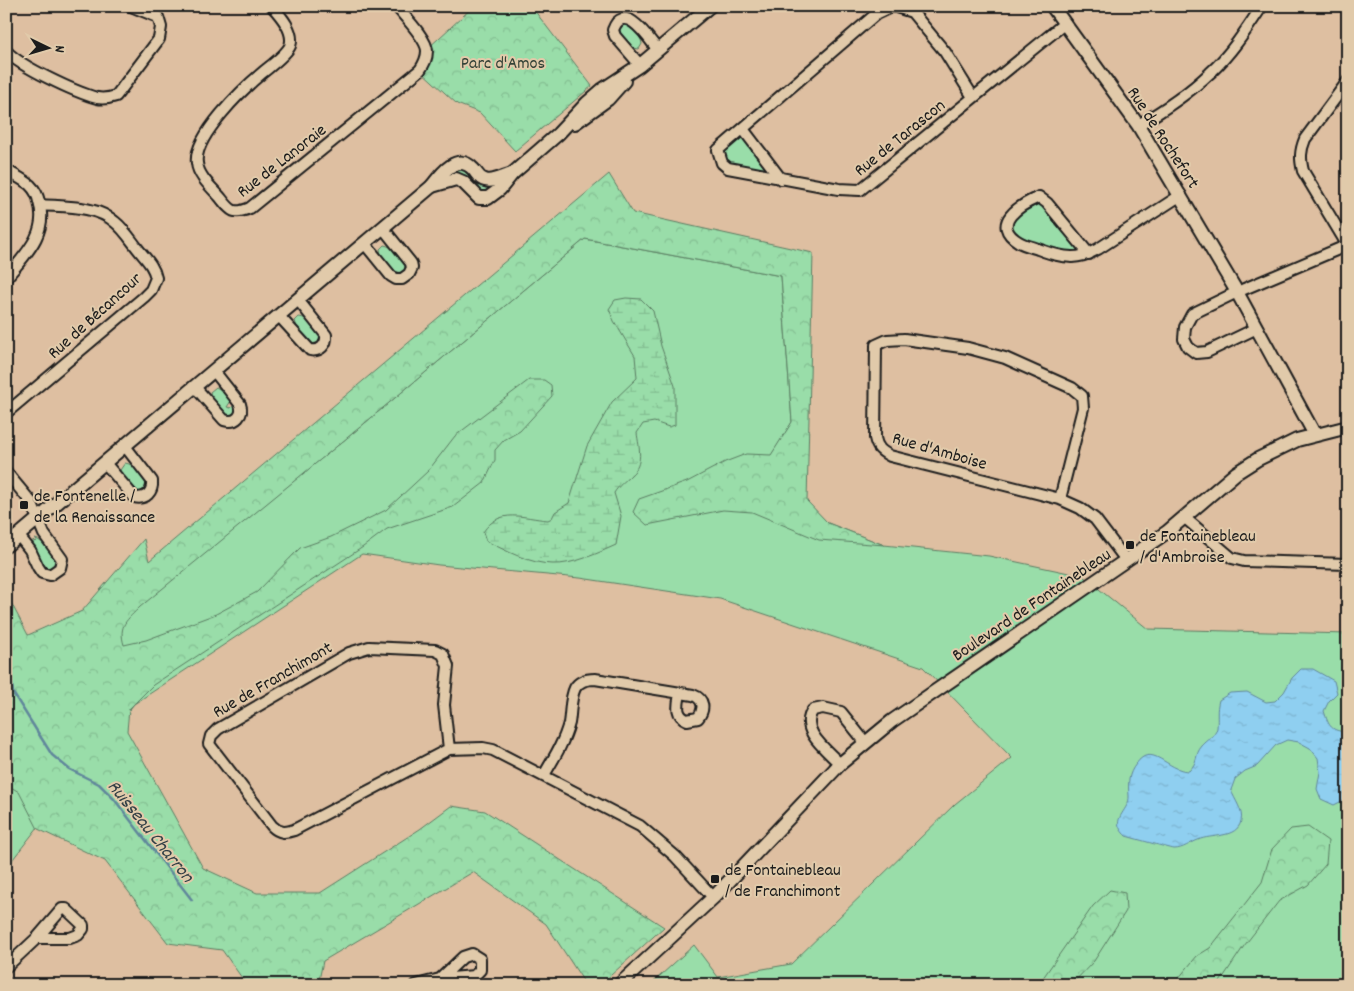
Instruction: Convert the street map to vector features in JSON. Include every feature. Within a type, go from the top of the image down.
[{"type":"street","points":[[6,51],[13,58],[51,79],[89,95],[99,98],[116,96],[159,39],[161,27],[158,17],[131,6]]},
{"type":"street","name":"Rue de Lanoraie","points":[[272,6],[280,15],[290,35],[290,47],[250,83],[211,125],[197,153],[196,162],[199,171],[230,210],[239,213],[250,208],[420,70],[426,59],[427,49],[422,38],[396,6]]},
{"type":"street","points":[[432,186],[451,180],[458,180],[476,197],[485,198],[500,189],[512,174],[558,134],[608,100],[640,65],[710,6]]},
{"type":"street","name":"Rue de Tarascon","points":[[973,97],[944,52],[912,12],[893,6],[876,14],[718,150],[722,163],[728,168],[839,189],[860,190],[1065,23]]},
{"type":"street","name":"Rue de Rochefort","points":[[1052,6],[1138,125],[1237,292],[1315,435]]},
{"type":"street","points":[[1138,125],[1172,104],[1211,72],[1247,29],[1262,6]]},
{"type":"street","points":[[640,65],[615,36],[613,30],[617,22],[625,18],[632,20],[658,50]]},
{"type":"street","points":[[1257,328],[1207,352],[1196,353],[1188,347],[1184,339],[1185,327],[1192,314],[1237,292],[1348,245],[1303,171],[1300,159],[1305,139],[1348,81]]},
{"type":"street","points":[[743,129],[781,179]]},
{"type":"street","points":[[6,546],[365,244],[432,186],[444,170],[457,163],[467,164],[481,179],[485,180],[492,180],[512,174]]},
{"type":"street","points":[[6,170],[31,185],[42,214],[40,228],[32,246],[6,278]]},
{"type":"street","points":[[1088,254],[1047,203],[1038,197],[1024,203],[1009,216],[1007,225],[1010,234],[1020,242],[1060,256],[1073,257],[1088,254],[1181,196]]},
{"type":"street","name":"Rue de Bécancour","points":[[6,413],[151,290],[156,278],[152,266],[127,235],[116,222],[104,214],[89,210],[40,205]]},
{"type":"street","points":[[365,244],[393,277],[402,279],[407,277],[412,268],[411,263],[383,228]]},
{"type":"street","points":[[280,316],[310,350],[316,351],[322,348],[326,341],[326,335],[298,300]]},
{"type":"street","name":"Rue d'Amboise","points":[[1060,499],[1083,408],[1082,396],[1072,388],[1005,358],[968,348],[904,339],[887,340],[876,345],[875,438],[876,446],[881,451],[890,456],[1060,499],[1080,508],[1095,520],[1126,560]]},
{"type":"street","points":[[195,386],[222,419],[230,422],[238,418],[241,413],[240,404],[214,371]]},
{"type":"street","name":"Boulevard de Fontainebleau","points":[[619,985],[714,897],[840,764],[900,715],[1185,518],[1243,468],[1279,448],[1315,435],[1348,427]]},
{"type":"street","points":[[105,463],[134,497],[146,496],[152,488],[152,481],[125,446]]},
{"type":"street","points":[[6,472],[31,502],[44,534],[62,559],[62,566],[58,571],[50,575],[42,573],[30,550],[19,536]]},
{"type":"street","points":[[1185,518],[1232,558],[1244,561],[1348,564]]},
{"type":"street","name":"Rue de Franchimont","points":[[449,749],[444,705],[448,666],[443,654],[435,650],[369,647],[349,653],[218,729],[211,736],[209,744],[272,826],[282,832],[294,830],[449,749],[488,748],[499,752],[649,833],[675,856],[714,897]]},
{"type":"street","points":[[544,776],[565,737],[574,691],[580,683],[595,679],[680,693]]},
{"type":"street","points":[[840,764],[810,730],[810,715],[814,710],[823,708],[840,712],[865,742]]},
{"type":"street","points":[[6,967],[37,938]]},
{"type":"street","points":[[416,985],[440,979]]},
{"type":"green space","name":"Parc d'Amos","points":[[474,6],[531,6],[592,86],[515,151],[480,113],[457,104],[420,70],[427,49]]},
{"type":"green space","points":[[625,24],[633,29],[640,38],[642,44],[639,49],[632,48],[620,32],[620,28]]},
{"type":"green space","points":[[743,129],[781,179],[728,168],[718,150]]},
{"type":"green space","points":[[455,169],[464,171],[488,187],[488,191],[479,190],[456,173]]},
{"type":"green space","points":[[609,174],[633,213],[813,253],[807,501],[828,523],[884,545],[819,540],[752,512],[723,510],[647,525],[633,512],[639,499],[687,482],[725,462],[746,454],[771,455],[792,422],[781,276],[585,239],[353,433],[140,607],[125,623],[122,632],[124,645],[146,640],[216,614],[257,592],[300,548],[331,537],[386,510],[428,471],[455,436],[529,380],[544,380],[551,385],[552,396],[520,431],[504,440],[495,450],[495,460],[484,483],[453,507],[387,529],[363,547],[153,685],[129,709],[127,731],[203,868],[257,893],[320,893],[420,829],[451,806],[485,811],[664,927],[600,985],[586,985],[546,924],[473,872],[323,961],[318,985],[247,985],[222,950],[168,943],[105,861],[38,829],[19,792],[6,784],[6,593],[28,635],[82,611],[144,539],[149,561]]},
{"type":"green space","points":[[1039,197],[1089,254],[1060,256],[1010,234],[1009,216]]},
{"type":"green space","points":[[585,239],[781,276],[792,422],[771,456],[806,501],[828,523],[884,545],[989,556],[1083,576],[1148,629],[1348,634],[1348,985],[650,985],[694,945],[718,977],[791,964],[955,804],[1012,758],[923,667],[720,599],[580,578],[439,565],[362,554],[134,704],[6,868],[6,714],[353,433]]},
{"type":"green space","points":[[384,245],[395,251],[401,258],[405,269],[402,273],[395,271],[381,255],[380,249]]},
{"type":"green space","points":[[626,298],[641,299],[653,311],[661,346],[675,386],[675,425],[669,427],[654,422],[643,424],[637,433],[640,456],[638,466],[614,493],[621,516],[616,545],[577,561],[553,564],[527,559],[486,541],[483,532],[497,519],[521,516],[548,520],[552,518],[555,512],[569,503],[587,446],[612,402],[637,378],[635,356],[609,309],[615,300]]},
{"type":"green space","points":[[299,317],[306,319],[315,328],[321,338],[319,342],[312,344],[297,327],[295,321]]},
{"type":"green space","points":[[216,387],[231,401],[227,407],[231,408],[234,405],[236,407],[235,413],[231,416],[221,409],[213,399],[210,392]]},
{"type":"green space","points":[[125,463],[135,468],[143,477],[147,484],[143,490],[136,491],[125,480],[120,470]]},
{"type":"green space","points":[[35,539],[44,544],[52,554],[55,561],[52,568],[45,568],[33,544],[33,540],[36,541]]},
{"type":"green space","points":[[1308,827],[1328,841],[1326,864],[1308,885],[1279,901],[1244,946],[1218,985],[1173,985],[1197,956],[1210,948],[1262,882],[1272,849],[1291,829]]},
{"type":"green space","points":[[1110,890],[1125,893],[1126,911],[1094,961],[1071,985],[1038,985],[1093,906]]},
{"type":"water","points":[[1301,669],[1313,669],[1334,681],[1337,693],[1329,701],[1324,711],[1327,721],[1334,729],[1348,732],[1348,798],[1334,805],[1321,799],[1317,789],[1320,772],[1318,758],[1310,748],[1299,742],[1287,740],[1276,745],[1257,766],[1245,771],[1235,779],[1231,790],[1242,817],[1239,827],[1234,831],[1203,838],[1174,849],[1126,836],[1121,831],[1119,821],[1129,801],[1130,775],[1133,768],[1142,758],[1148,755],[1154,756],[1181,770],[1189,771],[1200,749],[1216,731],[1219,700],[1230,693],[1247,692],[1266,702],[1275,701]]},
{"type":"waterway","name":"Ruisseau Charron","points":[[6,661],[9,662],[13,693],[52,755],[69,769],[99,784],[114,799],[192,900]]},
{"type":"place","name":"de Fontenelle / de la Renaissance","points":[[24,505]]},
{"type":"place","name":"de Fontainebleau / d'Ambroise","points":[[1130,545]]},
{"type":"place","name":"de Fontainebleau / de Franchimont","points":[[715,879]]}]
